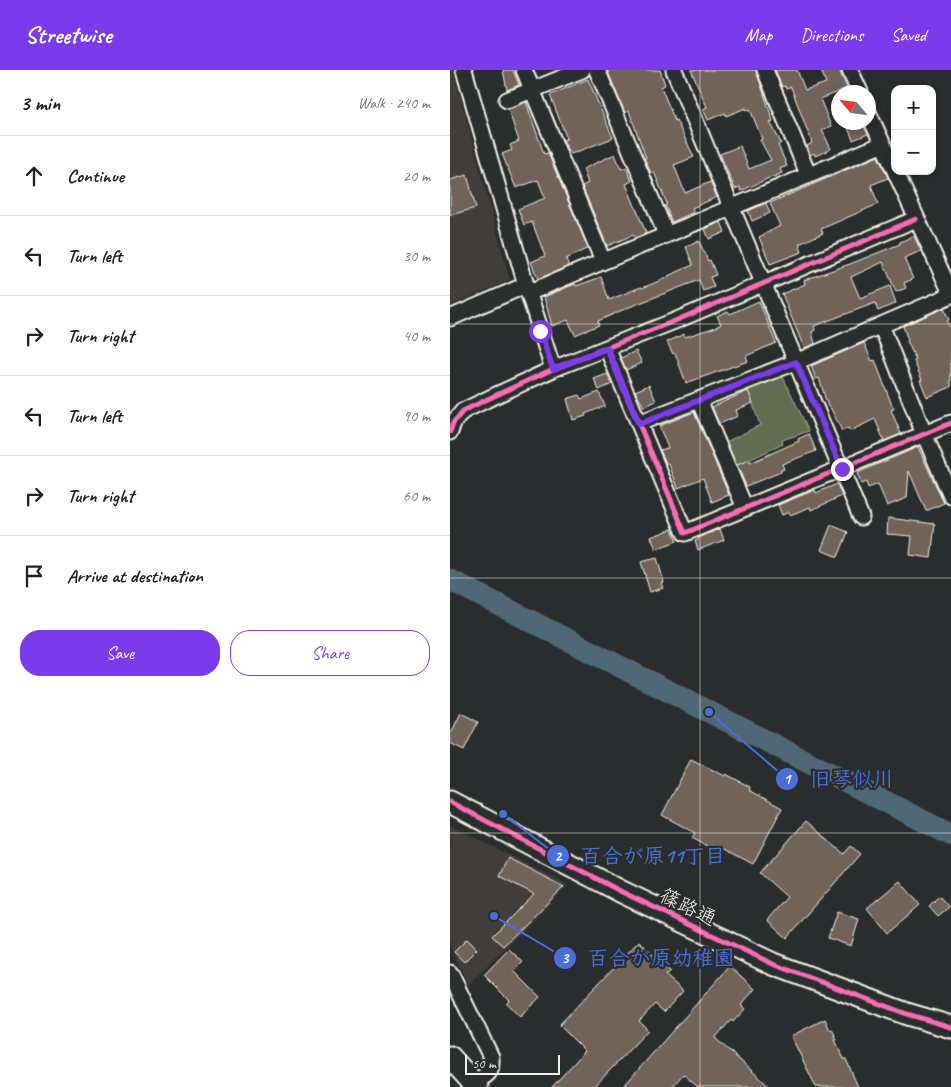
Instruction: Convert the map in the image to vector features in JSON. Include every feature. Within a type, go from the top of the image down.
[{"type":"street","points":[[464,70],[527,289],[553,369]]},
{"type":"street","points":[[524,70],[603,262]]},
{"type":"street","points":[[507,100],[582,70]]},
{"type":"street","points":[[597,70],[666,234]]},
{"type":"street","points":[[674,70],[861,517]]},
{"type":"street","points":[[764,70],[808,174]]},
{"type":"street","points":[[850,70],[857,85]]},
{"type":"street","points":[[876,129],[891,162]]},
{"type":"street","points":[[450,318],[603,262],[731,206],[883,144]]},
{"type":"street","points":[[639,424],[796,362],[951,294],[897,175]]},
{"type":"street","points":[[450,432],[453,423],[463,411],[553,369],[764,284],[916,219]]},
{"type":"street","points":[[881,325],[951,496]]},
{"type":"street","points":[[607,348],[685,532],[951,423]]},
{"type":"street","points":[[699,400],[745,508]]},
{"type":"street","name":"篠路通","points":[[450,802],[622,892],[774,964],[907,1014],[951,1027]]},
{"type":"street","points":[[450,973],[491,1057],[492,1068],[488,1075],[476,1084],[450,1057]]},
{"type":"shaded area","points":[[450,70],[453,70],[510,280],[450,306]]},
{"type":"shaded area","points":[[450,825],[568,885],[468,985],[450,946]]},
{"type":"green space","points":[[782,375],[809,431],[782,440],[783,444],[732,468],[722,444],[760,425],[748,390]]},
{"type":"building","points":[[503,70],[513,70],[519,85],[507,90]]},
{"type":"building","points":[[607,70],[660,70],[665,85],[661,87],[675,121],[694,157],[674,165],[685,193],[710,182],[717,197],[692,208],[694,212],[672,222],[654,172],[651,173],[644,158],[646,158],[629,111],[625,113]]},
{"type":"building","points":[[691,70],[756,70],[773,121],[770,122],[781,143],[778,145],[787,166],[780,169],[782,173],[741,191],[740,187],[735,189],[720,154],[740,146],[749,169],[771,160],[760,140],[762,139],[750,109],[746,110],[746,108],[726,116],[725,113],[708,120],[703,109],[707,107]]},
{"type":"building","points":[[775,70],[797,70],[805,90],[826,83],[821,70],[839,70],[846,85],[831,85],[831,95],[820,99],[831,126],[822,130],[831,149],[815,156],[814,153],[810,155],[807,146],[812,143],[791,87],[786,89],[785,86],[782,87]]},
{"type":"building","points":[[588,79],[613,138],[571,154],[563,140],[567,139],[550,95]]},
{"type":"building","points":[[526,102],[544,154],[548,153],[588,248],[566,259],[569,266],[538,279],[531,262],[545,256],[532,222],[524,225],[518,209],[545,198],[538,180],[516,188],[502,154],[512,150],[510,145],[519,141],[508,109]]},
{"type":"building","points":[[849,130],[866,130],[868,134],[853,140]]},
{"type":"building","points":[[615,154],[621,169],[626,167],[632,181],[626,184],[646,233],[635,238],[633,235],[607,246],[582,186],[588,183],[583,169]]},
{"type":"building","points":[[878,156],[888,178],[871,185],[878,204],[821,229],[823,233],[799,244],[802,252],[770,264],[759,237],[780,226],[770,203]]},
{"type":"building","points":[[467,175],[476,208],[450,215],[450,180]]},
{"type":"building","points":[[766,203],[770,213],[752,221],[748,211]]},
{"type":"building","points":[[721,222],[725,232],[709,239],[705,229]]},
{"type":"building","points":[[914,236],[921,251],[904,258],[913,279],[904,283],[906,288],[896,292],[883,262],[851,277],[860,298],[890,286],[896,303],[878,311],[875,303],[814,326],[815,330],[812,332],[815,344],[804,348],[782,294],[805,284],[804,280],[900,244],[900,242]]},
{"type":"building","points":[[699,241],[716,275],[710,277],[714,287],[703,291],[699,280],[627,308],[598,321],[599,325],[575,335],[568,320],[552,326],[544,297],[575,284],[576,286],[601,277],[609,300],[669,277],[693,265],[686,247]]},
{"type":"building","points":[[759,301],[776,343],[746,356],[748,361],[686,383],[675,353],[673,354],[667,342],[684,334],[685,337],[716,327],[721,324],[717,316],[728,311],[730,314]]},
{"type":"building","points":[[944,308],[951,330],[951,387],[927,397],[903,326]]},
{"type":"building","points":[[864,343],[872,361],[875,360],[894,409],[891,410],[901,434],[884,441],[875,419],[850,431],[848,428],[842,431],[830,407],[828,407],[819,378],[816,379],[811,366]]},
{"type":"building","points":[[636,351],[642,363],[626,370],[621,358]]},
{"type":"building","points":[[607,374],[612,384],[599,390],[594,379]]},
{"type":"building","points":[[649,385],[656,401],[644,407],[635,391]]},
{"type":"building","points":[[748,391],[753,403],[736,410],[738,416],[719,424],[712,407]]},
{"type":"building","points":[[599,392],[605,406],[585,414],[586,416],[573,420],[567,399],[579,395],[581,399]]},
{"type":"building","points":[[694,412],[729,495],[712,502],[703,478],[678,488],[669,464],[667,465],[660,450],[668,448],[659,426]]},
{"type":"building","points":[[809,434],[816,451],[782,464],[784,469],[781,472],[746,486],[737,465],[749,460],[750,463],[799,441],[798,439]]},
{"type":"building","points":[[918,447],[944,503],[926,511],[909,471],[907,498],[887,506],[878,484],[868,488],[866,482],[861,484],[857,473]]},
{"type":"building","points":[[837,484],[842,496],[811,510],[810,507],[790,515],[789,512],[782,515],[778,505],[815,490],[816,493]]},
{"type":"building","points":[[888,518],[935,524],[931,558],[910,555],[912,536],[887,534]]},
{"type":"building","points":[[831,525],[848,532],[838,557],[821,550]]},
{"type":"building","points":[[672,529],[677,541],[656,549],[651,537]]},
{"type":"building","points":[[720,529],[724,540],[698,550],[695,541],[698,538]]},
{"type":"building","points":[[657,558],[664,582],[661,583],[663,588],[650,592],[641,562]]},
{"type":"building","points":[[461,713],[478,722],[464,750],[450,743],[450,735]]},
{"type":"building","points":[[691,759],[725,776],[726,774],[750,787],[749,790],[782,808],[753,864],[719,846],[716,851],[692,838],[695,833],[662,815]]},
{"type":"building","points":[[806,821],[844,854],[851,846],[860,854],[787,938],[767,920],[787,897],[760,873]]},
{"type":"building","points":[[508,858],[564,887],[503,946],[492,936],[534,894],[499,876]]},
{"type":"building","points":[[900,881],[920,905],[887,933],[867,908]]},
{"type":"building","points":[[939,896],[949,907],[938,916],[929,906]]},
{"type":"building","points":[[837,912],[859,919],[851,946],[828,938]]},
{"type":"building","points":[[467,939],[477,949],[464,962],[454,952]]},
{"type":"building","points":[[639,941],[670,971],[665,975],[683,991],[664,1012],[655,1004],[639,1021],[648,1030],[594,1087],[552,1087],[585,1051],[559,1025]]},
{"type":"building","points":[[509,949],[523,962],[514,971],[540,997],[520,1017],[506,1003],[509,1000],[484,975]]},
{"type":"building","points":[[730,966],[755,989],[741,1005],[745,1009],[733,1022],[731,1020],[715,1038],[770,1087],[698,1087],[683,1074],[672,1087],[623,1087]]},
{"type":"building","points":[[825,1019],[830,1030],[832,1029],[837,1040],[835,1040],[844,1059],[846,1059],[858,1087],[816,1087],[791,1036]]},
{"type":"waterway","points":[[450,580],[951,835]]},
{"type":"cycle path","points":[[450,432],[453,423],[463,411],[553,369],[677,320],[916,219]]},
{"type":"cycle path","points":[[607,348],[685,533],[951,423]]},
{"type":"cycle path","points":[[450,802],[622,892],[773,964],[907,1014],[951,1027]]},
{"type":"place","name":"旧琴似川","points":[[709,712]]},
{"type":"place","name":"百合が原11丁目","points":[[503,814]]},
{"type":"place","name":"百合が原幼稚園","points":[[494,916]]},
{"type":"route","points":[[540,331],[553,369],[607,348],[639,424],[796,362],[842,469]]}]
